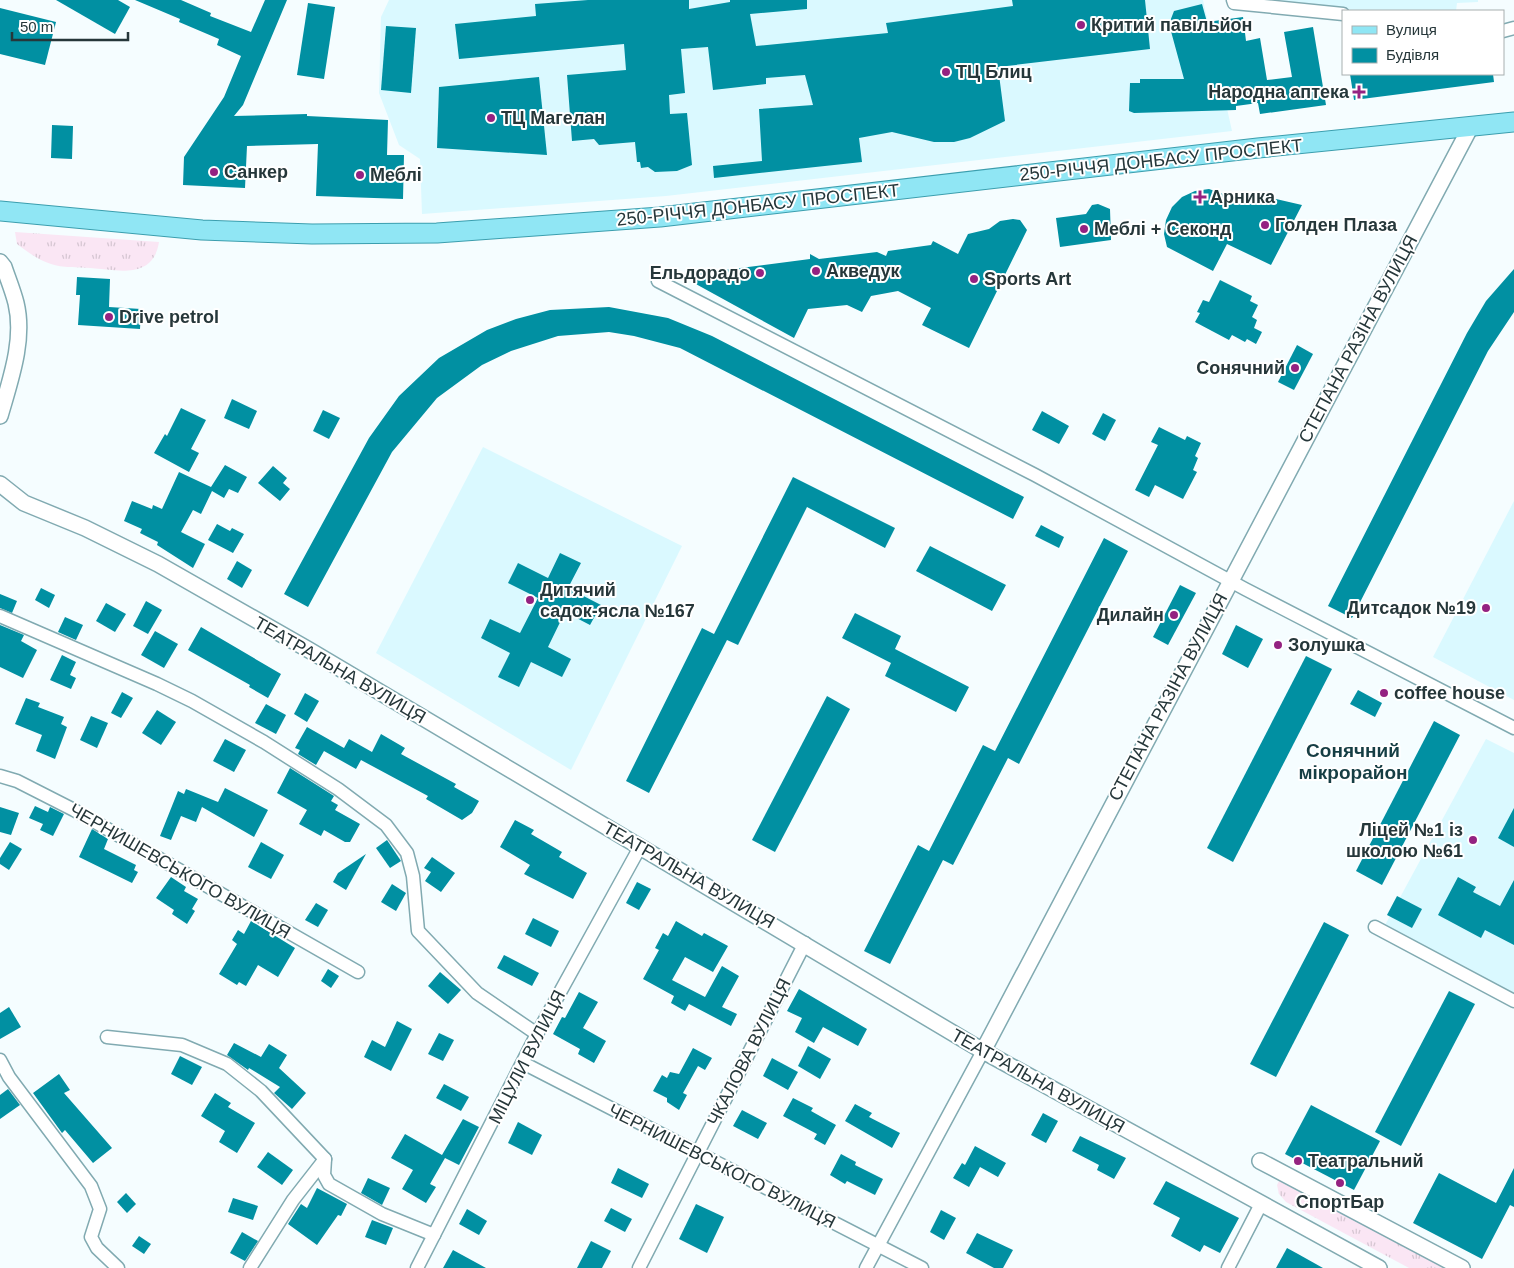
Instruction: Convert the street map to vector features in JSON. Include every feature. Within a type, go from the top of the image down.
[{"type":"main road","name":"250-РІЧЧЯ ДОНБАСУ ПРОСПЕКТ","points":[[0,211],[202,230],[312,234],[437,233],[660,217],[1514,122]]},
{"type":"street","points":[[1233,1],[1342,14]]},
{"type":"street","name":"СТЕПАНА РАЗІНА ВУЛИЦЯ","points":[[866,1268],[983,1051],[1470,126]]},
{"type":"street","points":[[0,262],[4,267],[16,303],[19,330],[0,416]]},
{"type":"street","points":[[658,281],[1035,475],[1229,581],[1514,728]]},
{"type":"street","name":"ТЕАТРАЛЬНА ВУЛИЦЯ","points":[[0,484],[24,503],[85,528],[158,564],[309,650],[805,943],[983,1051],[1379,1268]]},
{"type":"street","points":[[0,616],[192,701],[264,742],[338,789],[386,825],[406,853],[413,876],[418,931],[478,993],[537,1034]]},
{"type":"street","name":"ЧЕРНИШЕВСЬКОГО ВУЛИЦЯ","points":[[0,776],[17,781],[74,810],[358,972]]},
{"type":"street","name":"МІЦУЛИ ВУЛИЦЯ","points":[[417,1268],[524,1063],[537,1034],[640,847]]},
{"type":"street","points":[[1375,927],[1514,1001]]},
{"type":"street","name":"ЧКАЛОВА ВУЛИЦЯ","points":[[639,1268],[805,943]]},
{"type":"street","points":[[107,1037],[182,1045],[227,1064],[261,1091],[325,1160],[324,1175],[329,1184],[382,1214],[434,1235]]},
{"type":"street","points":[[0,1060],[9,1077],[91,1186],[100,1209],[91,1237],[97,1248],[118,1268]]},
{"type":"street","name":"ЧЕРНИШЕВСЬКОГО ВУЛИЦЯ","points":[[524,1063],[922,1268]]},
{"type":"street","points":[[250,1268],[293,1200],[325,1160]]},
{"type":"street","points":[[1260,1161],[1462,1268]]},
{"type":"street","points":[[1228,1268],[1261,1204]]},
{"type":"shaded area","points":[[389,0],[1203,0],[1232,131],[666,196],[422,214],[420,159],[399,145],[379,93],[381,17]]},
{"type":"shaded area","points":[[1249,0],[1478,0],[1478,2],[1457,3],[1456,10],[1342,10]]},
{"type":"shaded area","name":"Дитячий садок-ясла №167","points":[[483,447],[682,546],[571,770],[376,653]]},
{"type":"shaded area","name":"Дитсадок №19","points":[[1514,501],[1514,700],[1433,657]]},
{"type":"shaded area","name":"Ліцей №1 із школою №61","points":[[1486,739],[1514,753],[1514,996],[1384,927]]},
{"type":"green space","points":[[15,232],[159,242],[150,262],[133,270],[123,271],[60,266],[46,262],[33,256],[17,244]]},
{"type":"green space","points":[[1279,1181],[1446,1268],[1409,1268],[1286,1202],[1279,1194],[1277,1185]]},
{"type":"building","points":[[56,0],[118,0],[130,7],[115,34]]},
{"type":"building","points":[[135,0],[181,0],[211,13],[210,16],[251,32],[265,0],[287,0],[243,105],[234,116],[307,114],[307,116],[388,120],[387,155],[404,155],[403,199],[316,196],[318,144],[247,146],[245,188],[183,185],[184,157],[224,97],[241,56],[217,45],[219,39],[179,22],[180,19]]},
{"type":"building","points":[[588,0],[689,0],[689,9],[730,2],[730,0],[807,0],[807,9],[750,14],[756,46],[888,33],[886,23],[1013,6],[1012,0],[1145,0],[1150,49],[998,67],[1005,121],[970,138],[954,142],[934,142],[892,132],[859,138],[862,162],[714,178],[713,166],[762,161],[759,109],[813,105],[805,75],[766,78],[766,84],[713,90],[708,47],[681,49],[685,93],[669,95],[670,114],[687,113],[692,165],[677,171],[655,172],[648,167],[641,168],[640,162],[637,162],[635,142],[599,145],[594,139],[572,141],[567,75],[626,70],[624,44],[459,59],[455,24],[536,16],[535,4]]},
{"type":"building","points":[[308,3],[335,7],[324,79],[297,75]]},
{"type":"building","points":[[1202,4],[1207,22],[1243,17],[1246,41],[1260,38],[1267,80],[1292,77],[1284,32],[1313,27],[1326,105],[1260,114],[1258,103],[1236,106],[1236,110],[1134,113],[1129,111],[1130,83],[1140,83],[1140,79],[1184,79],[1169,24],[1174,11]]},
{"type":"building","points":[[0,8],[56,22],[45,65],[0,54]]},
{"type":"building","points":[[386,26],[416,28],[411,93],[381,90]]},
{"type":"building","points":[[1350,75],[1493,75],[1494,82],[1354,100]]},
{"type":"building","name":"ТЦ Магелан","points":[[539,77],[547,155],[437,148],[439,87]]},
{"type":"building","points":[[52,125],[73,126],[72,159],[51,158]]},
{"type":"building","points":[[1209,189],[1235,198],[1240,196],[1250,201],[1276,199],[1302,205],[1271,265],[1227,244],[1213,271],[1167,247],[1164,234],[1166,220],[1172,207],[1182,197],[1195,191]]},
{"type":"building","name":"Меблі + Секонд","points":[[1098,204],[1110,209],[1111,240],[1060,247],[1056,218],[1086,214],[1092,205]]},
{"type":"building","points":[[1020,220],[1027,230],[969,348],[922,325],[931,308],[898,291],[871,296],[862,312],[847,305],[808,309],[794,338],[694,283],[693,274],[810,259],[810,254],[819,259],[877,252],[886,256],[888,251],[931,245],[933,241],[958,254],[968,234],[989,229],[1000,221]]},
{"type":"building","points":[[1514,269],[1514,312],[1488,351],[1352,618],[1328,606],[1467,333],[1486,301]]},
{"type":"building","points":[[77,277],[110,279],[109,307],[141,309],[140,329],[78,325],[80,295],[76,295]]},
{"type":"building","points":[[1220,280],[1252,296],[1250,301],[1258,305],[1252,317],[1257,320],[1254,328],[1262,332],[1256,344],[1247,339],[1245,342],[1232,335],[1229,340],[1195,322],[1200,313],[1197,312],[1203,300],[1209,302]]},
{"type":"building","points":[[609,307],[668,318],[712,336],[1024,497],[1013,519],[680,348],[634,336],[609,332],[558,336],[511,351],[482,365],[437,398],[392,452],[308,607],[284,594],[369,438],[399,396],[439,358],[487,330],[516,319],[550,310]]},
{"type":"building","name":"Сонячний","points":[[1297,345],[1313,354],[1294,390],[1278,382]]},
{"type":"building","points":[[232,399],[257,411],[249,429],[224,418]]},
{"type":"building","points":[[181,408],[206,420],[191,449],[199,453],[189,472],[154,453],[165,434],[167,436]]},
{"type":"building","points":[[323,410],[340,418],[329,439],[313,431]]},
{"type":"building","points":[[1042,411],[1069,426],[1059,444],[1032,430]]},
{"type":"building","points":[[1103,413],[1116,420],[1105,441],[1092,434]]},
{"type":"building","points":[[1159,427],[1185,440],[1187,436],[1201,443],[1195,456],[1198,458],[1193,470],[1197,472],[1183,499],[1155,485],[1149,497],[1135,490],[1158,445],[1151,442]]},
{"type":"building","points":[[225,465],[247,477],[238,493],[229,489],[224,498],[212,491],[201,514],[193,510],[181,532],[205,544],[193,568],[157,545],[158,542],[140,533],[142,529],[124,521],[132,501],[152,509],[153,505],[162,509],[179,472],[211,487]]},
{"type":"building","points":[[273,466],[287,478],[283,483],[290,489],[280,501],[258,483]]},
{"type":"building","points":[[793,477],[895,528],[885,548],[807,507],[738,645],[727,640],[649,793],[626,781],[702,628],[714,634]]},
{"type":"building","points":[[217,524],[230,531],[232,528],[244,534],[233,553],[208,540]]},
{"type":"building","points":[[1041,525],[1064,537],[1059,548],[1035,536]]},
{"type":"building","points":[[1104,538],[1128,551],[1019,764],[1008,758],[953,865],[943,860],[890,964],[864,951],[918,845],[929,851],[983,745],[995,751]]},
{"type":"building","points":[[930,546],[1006,585],[992,611],[916,571]]},
{"type":"building","points":[[560,553],[581,563],[568,588],[601,605],[590,625],[565,612],[548,647],[571,659],[562,677],[531,662],[519,687],[498,677],[510,653],[481,638],[490,619],[520,633],[538,598],[508,583],[518,563],[548,578]]},
{"type":"building","points":[[237,561],[252,570],[242,588],[227,579]]},
{"type":"building","name":"Дилайн","points":[[1180,585],[1196,593],[1168,645],[1153,637]]},
{"type":"building","points":[[41,588],[55,595],[49,608],[35,600]]},
{"type":"building","points":[[0,594],[17,601],[12,613],[0,608]]},
{"type":"building","points":[[146,601],[162,610],[148,634],[133,626]]},
{"type":"building","points":[[106,603],[126,614],[115,632],[96,621]]},
{"type":"building","points":[[855,613],[901,636],[895,649],[969,687],[956,712],[885,676],[891,663],[842,638]]},
{"type":"building","points":[[65,617],[83,625],[76,640],[58,632]]},
{"type":"building","points":[[0,625],[24,635],[21,641],[37,650],[23,678],[0,667]]},
{"type":"building","points":[[1236,625],[1263,639],[1248,668],[1222,654]]},
{"type":"building","points":[[201,627],[281,674],[268,698],[249,687],[250,685],[188,650]]},
{"type":"building","points":[[155,631],[178,644],[164,668],[141,655]]},
{"type":"building","points":[[62,655],[76,662],[70,675],[76,678],[71,689],[50,680]]},
{"type":"building","points":[[1306,656],[1332,669],[1233,862],[1207,848]]},
{"type":"building","points":[[1358,690],[1382,703],[1375,717],[1350,704]]},
{"type":"building","points":[[122,692],[133,698],[121,718],[111,713]]},
{"type":"building","points":[[305,693],[319,701],[307,722],[294,714]]},
{"type":"building","points":[[827,696],[850,709],[775,852],[752,840]]},
{"type":"building","points":[[26,698],[40,703],[38,707],[64,717],[61,724],[67,727],[55,759],[36,751],[42,735],[15,724]]},
{"type":"building","points":[[266,704],[286,715],[276,734],[255,723]]},
{"type":"building","points":[[157,710],[176,722],[161,745],[142,733]]},
{"type":"building","points":[[91,716],[108,723],[97,748],[80,740]]},
{"type":"building","points":[[1434,721],[1460,735],[1382,885],[1356,871]]},
{"type":"building","points":[[307,727],[344,748],[349,739],[372,752],[381,734],[405,748],[401,754],[456,784],[454,787],[479,801],[472,813],[462,820],[426,799],[428,796],[361,760],[356,769],[324,751],[316,765],[298,754],[300,750],[295,748]]},
{"type":"building","points":[[225,739],[246,750],[234,772],[213,761]]},
{"type":"building","points":[[290,768],[334,796],[331,801],[338,805],[335,810],[360,824],[350,842],[345,842],[324,830],[321,836],[299,824],[307,810],[277,793]]},
{"type":"building","points":[[225,788],[268,810],[254,837],[202,807],[196,822],[181,816],[171,840],[160,836],[178,791],[184,794],[186,789],[218,802]]},
{"type":"building","points":[[35,806],[48,812],[50,807],[64,814],[53,836],[40,830],[43,824],[29,818]]},
{"type":"building","points":[[0,807],[19,813],[11,835],[0,832]]},
{"type":"building","points":[[1514,808],[1514,847],[1498,838]]},
{"type":"building","points":[[515,820],[534,830],[531,834],[562,852],[559,857],[587,873],[573,899],[524,874],[530,865],[500,847]]},
{"type":"building","points":[[92,829],[108,839],[104,849],[136,865],[134,870],[138,872],[132,883],[79,857]]},
{"type":"building","points":[[387,840],[401,861],[390,868],[376,848]]},
{"type":"building","points":[[10,842],[22,849],[9,870],[0,864],[0,858]]},
{"type":"building","points":[[261,842],[284,855],[271,879],[248,867]]},
{"type":"building","points":[[366,854],[346,890],[333,882],[338,873]]},
{"type":"building","points":[[432,857],[455,873],[441,892],[425,881],[431,872],[424,868]]},
{"type":"building","points":[[171,877],[186,887],[184,891],[198,899],[192,909],[195,911],[187,924],[172,914],[174,910],[156,898]]},
{"type":"building","points":[[1458,877],[1476,887],[1473,892],[1500,906],[1514,880],[1514,945],[1485,930],[1481,938],[1438,915]]},
{"type":"building","points":[[637,882],[651,889],[639,910],[626,903]]},
{"type":"building","points":[[392,884],[406,893],[396,911],[381,902]]},
{"type":"building","points":[[1397,896],[1422,909],[1412,928],[1387,915]]},
{"type":"building","points":[[316,903],[328,910],[318,927],[305,920]]},
{"type":"building","points":[[533,918],[559,931],[551,947],[525,934]]},
{"type":"building","points":[[251,921],[295,948],[278,977],[258,965],[246,986],[239,982],[237,985],[219,974],[237,944],[232,940],[238,930],[244,934]]},
{"type":"building","points":[[676,921],[702,936],[704,933],[728,946],[713,972],[685,957],[672,980],[705,997],[722,966],[739,976],[722,1007],[737,1014],[731,1026],[689,1004],[685,1011],[671,1003],[674,996],[643,979],[659,950],[655,948],[663,933],[668,936]]},
{"type":"building","points":[[1324,922],[1349,935],[1276,1077],[1250,1064]]},
{"type":"building","points":[[504,955],[539,973],[532,986],[497,968]]},
{"type":"building","points":[[328,969],[339,976],[331,988],[321,981]]},
{"type":"building","points":[[440,972],[461,990],[448,1004],[428,986]]},
{"type":"building","points":[[799,989],[867,1029],[858,1046],[823,1027],[814,1043],[795,1032],[802,1018],[787,1011]]},
{"type":"building","points":[[1449,991],[1475,1004],[1401,1146],[1375,1132]]},
{"type":"building","points":[[579,992],[598,1002],[583,1028],[606,1041],[594,1063],[578,1054],[580,1049],[553,1034],[562,1017],[565,1018]]},
{"type":"building","points":[[9,1007],[21,1027],[0,1039],[0,1013]]},
{"type":"building","points":[[397,1021],[412,1029],[391,1071],[364,1057],[372,1040],[385,1047]]},
{"type":"building","points":[[439,1033],[454,1040],[443,1061],[428,1054]]},
{"type":"building","points":[[234,1043],[261,1057],[269,1044],[287,1055],[279,1068],[306,1093],[292,1109],[274,1093],[280,1087],[249,1068],[248,1070],[227,1055]]},
{"type":"building","points":[[808,1046],[831,1059],[820,1079],[798,1066]]},
{"type":"building","points":[[693,1048],[712,1058],[705,1070],[698,1066],[683,1093],[687,1095],[679,1110],[667,1102],[667,1098],[653,1091],[662,1075],[667,1078],[670,1072],[679,1074]]},
{"type":"building","points":[[180,1056],[202,1067],[192,1085],[171,1074]]},
{"type":"building","points":[[772,1058],[798,1072],[788,1090],[763,1076]]},
{"type":"building","points":[[59,1074],[70,1090],[64,1093],[112,1148],[93,1163],[65,1130],[62,1133],[33,1093]]},
{"type":"building","points":[[444,1084],[469,1097],[461,1111],[436,1098]]},
{"type":"building","points":[[8,1089],[20,1105],[0,1119],[0,1095]]},
{"type":"building","points":[[215,1093],[231,1103],[228,1107],[255,1123],[237,1153],[219,1142],[225,1131],[201,1116]]},
{"type":"building","points":[[793,1098],[813,1108],[811,1111],[836,1125],[825,1145],[814,1139],[817,1134],[783,1116]]},
{"type":"building","points":[[855,1104],[872,1113],[869,1117],[900,1133],[892,1148],[845,1121]]},
{"type":"building","points":[[1311,1105],[1380,1141],[1354,1190],[1285,1154]]},
{"type":"building","points":[[742,1110],[767,1123],[758,1139],[733,1126]]},
{"type":"building","points":[[1043,1113],[1058,1121],[1046,1143],[1031,1135]]},
{"type":"building","points":[[463,1119],[479,1127],[459,1165],[445,1158],[430,1184],[436,1187],[426,1203],[402,1189],[413,1170],[391,1158],[405,1134],[442,1155]]},
{"type":"building","points":[[518,1122],[542,1135],[532,1155],[508,1143]]},
{"type":"building","points":[[1080,1136],[1126,1158],[1114,1179],[1097,1170],[1099,1165],[1072,1151]]},
{"type":"building","points":[[975,1146],[1006,1163],[998,1177],[980,1167],[969,1187],[953,1178],[962,1163],[965,1165]]},
{"type":"building","points":[[268,1152],[293,1170],[282,1185],[257,1167]]},
{"type":"building","points":[[841,1154],[856,1162],[855,1165],[883,1179],[875,1195],[847,1181],[845,1184],[830,1175]]},
{"type":"building","points":[[618,1168],[649,1184],[642,1198],[611,1183]]},
{"type":"building","points":[[1514,1168],[1514,1207],[1510,1205],[1482,1259],[1413,1223],[1439,1173],[1496,1203]]},
{"type":"building","points":[[368,1178],[390,1188],[382,1205],[361,1193]]},
{"type":"building","points":[[1166,1181],[1239,1218],[1220,1253],[1204,1245],[1200,1252],[1171,1236],[1180,1218],[1153,1204]]},
{"type":"building","points":[[317,1188],[347,1204],[341,1216],[338,1215],[317,1245],[288,1224],[301,1204],[307,1208]]},
{"type":"building","points":[[126,1193],[136,1204],[127,1213],[117,1202]]},
{"type":"building","points":[[233,1198],[258,1206],[253,1220],[228,1212]]},
{"type":"building","points":[[696,1204],[724,1217],[707,1253],[679,1239]]},
{"type":"building","points":[[611,1208],[632,1219],[625,1232],[604,1221]]},
{"type":"building","points":[[467,1209],[487,1221],[479,1235],[459,1224]]},
{"type":"building","points":[[941,1210],[956,1218],[944,1240],[930,1232]]},
{"type":"building","points":[[372,1220],[393,1228],[386,1245],[365,1237]]},
{"type":"building","points":[[242,1232],[258,1241],[245,1261],[230,1253]]},
{"type":"building","points":[[977,1233],[1013,1250],[1003,1268],[994,1268],[966,1253]]},
{"type":"building","points":[[139,1236],[151,1244],[144,1254],[132,1246]]},
{"type":"building","points":[[591,1241],[611,1251],[602,1268],[577,1268]]},
{"type":"building","points":[[1287,1248],[1298,1254],[1323,1268],[1276,1268]]},
{"type":"building","points":[[453,1250],[486,1268],[443,1268]]},
{"type":"place","name":"Критий павільйон","points":[[1081,25]]},
{"type":"place","name":"ТЦ Блиц","points":[[946,72]]},
{"type":"place","name":"Народна аптека","points":[[1359,92]]},
{"type":"place","name":"ТЦ Магелан","points":[[491,118]]},
{"type":"place","name":"Санкер","points":[[214,172]]},
{"type":"place","name":"Меблі","points":[[360,175]]},
{"type":"place","name":"Арника","points":[[1200,197]]},
{"type":"place","name":"Голден Плаза","points":[[1265,225]]},
{"type":"place","name":"Меблі + Секонд","points":[[1084,229]]},
{"type":"place","name":"Акведук","points":[[816,271]]},
{"type":"place","name":"Ельдорадо","points":[[760,273]]},
{"type":"place","name":"Sports Art","points":[[974,279]]},
{"type":"place","name":"Drive petrol","points":[[109,317]]},
{"type":"place","name":"Сонячний","points":[[1295,368]]},
{"type":"place","name":"Дитячий садок-ясла №167","points":[[530,600]]},
{"type":"place","name":"Дитсадок №19","points":[[1486,608]]},
{"type":"place","name":"Дилайн","points":[[1174,615]]},
{"type":"place","name":"Золушка","points":[[1278,645]]},
{"type":"place","name":"coffee house","points":[[1384,693]]},
{"type":"place","name":"Ліцей №1 із школою №61","points":[[1473,840]]},
{"type":"place","name":"Театральний","points":[[1298,1161]]},
{"type":"place","name":"СпортБар","points":[[1340,1183]]},
{"type":"district","name":"Сонячний мікрорайон","points":[[1353,761]]}]
